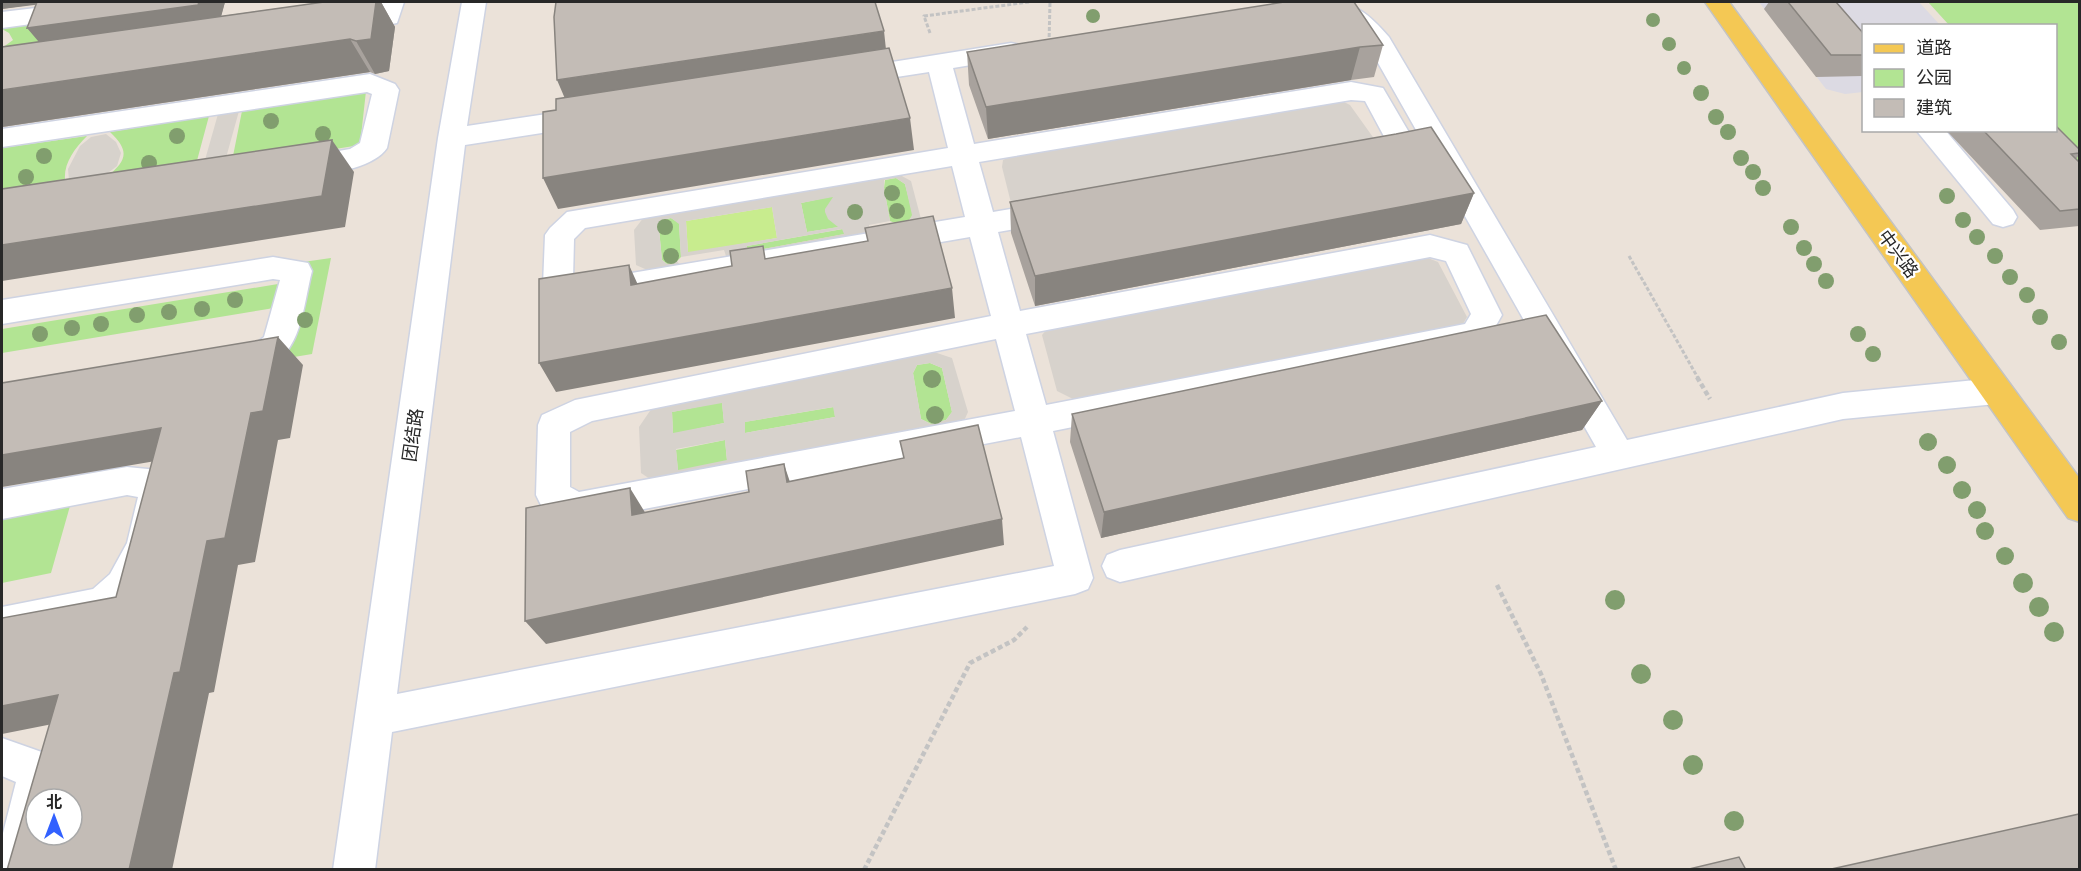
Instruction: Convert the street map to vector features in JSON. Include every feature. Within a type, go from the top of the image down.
[{"type":"main road","name":"中兴路","points":[[1717,2],[2079,507]]},
{"type":"street","points":[[2,20],[141,2]]},
{"type":"street","points":[[320,28],[388,18],[392,2]]},
{"type":"street","name":"团结路","points":[[354,870],[452,138],[474,2]]},
{"type":"street","points":[[1331,2],[1365,25],[1380,43],[1619,457]]},
{"type":"street","points":[[823,81],[1049,44]]},
{"type":"street","points":[[375,717],[1075,578],[939,63]]},
{"type":"street","points":[[2,138],[370,83],[386,90],[373,148],[357,158],[276,170]]},
{"type":"street","points":[[1351,91],[1374,94],[1403,146],[1385,155],[576,294],[558,286],[560,235],[577,219],[963,156],[1351,91]]},
{"type":"street","points":[[452,138],[614,113]]},
{"type":"street","points":[[1931,132],[2003,218]]},
{"type":"street","points":[[1430,246],[1457,253],[1487,315],[1475,334],[1034,421],[576,507],[553,495],[554,425],[586,409],[1008,325],[1430,246]]},
{"type":"street","points":[[2,312],[273,268],[297,271],[275,348],[259,358],[212,366]]},
{"type":"street","points":[[1120,566],[1843,406],[1996,391]]},
{"type":"street","points":[[2,504],[127,481],[158,486],[144,546],[123,585],[103,604],[2,624]]},
{"type":"street","points":[[2,757],[39,770],[20,849],[2,862]]},
{"type":"path","points":[[939,63],[924,16],[1029,2]]},
{"type":"path","points":[[1049,44],[1050,2]]},
{"type":"path","points":[[1629,256],[1729,432]]},
{"type":"path","points":[[864,870],[970,663],[1014,640],[1041,614],[1044,584]]},
{"type":"path","points":[[1497,585],[1541,674],[1616,870]]},
{"type":"shaded area","points":[[1759,2],[1919,2],[1939,24],[1862,24],[1862,92],[1845,94],[1826,89]]},
{"type":"shaded area","points":[[1338,99],[1350,105],[1375,140],[1011,203],[1002,167],[1003,160],[1011,156]]},
{"type":"shaded area","points":[[239,111],[224,165],[203,167],[218,114]]},
{"type":"shaded area","points":[[106,134],[116,142],[121,153],[117,166],[104,176],[69,180],[68,169],[80,146],[91,137]]},
{"type":"shaded area","points":[[900,175],[911,181],[921,219],[909,227],[654,273],[636,265],[634,230],[644,217]],"holes":[[[896,178],[905,184],[912,215],[909,221],[869,231],[869,225],[890,221],[884,180]],[[833,197],[825,212],[828,219],[838,227],[807,232],[801,203]],[[772,207],[777,238],[688,252],[686,221]],[[671,218],[679,224],[681,257],[724,250],[726,256],[680,265],[677,261],[667,264],[662,260],[659,229],[663,220]],[[842,229],[844,234],[747,252],[747,246]]]},
{"type":"shaded area","points":[[1423,256],[1438,262],[1467,317],[1460,329],[1073,399],[1057,391],[1042,335],[1050,326]]},
{"type":"shaded area","points":[[934,352],[952,358],[968,412],[963,423],[653,481],[641,473],[639,427],[654,405]],"holes":[[[930,363],[942,368],[952,412],[946,420],[931,424],[921,419],[913,373],[917,365]],[[722,403],[724,423],[673,433],[672,412]],[[833,407],[835,417],[745,433],[745,422]],[[725,440],[727,460],[678,470],[676,449]]]},
{"type":"green space","points":[[1928,2],[2079,2],[2079,174],[2057,132],[2057,24],[1948,24]]},
{"type":"green space","points":[[59,15],[47,55],[2,48],[13,40],[9,33],[2,29],[2,23]]},
{"type":"green space","points":[[366,91],[360,145],[231,166],[242,111]]},
{"type":"green space","points":[[209,116],[195,168],[107,177],[119,165],[124,155],[121,145],[110,132]]},
{"type":"green space","points":[[87,136],[69,159],[65,172],[66,186],[2,197],[2,148]]},
{"type":"green space","points":[[896,178],[905,184],[913,215],[900,223],[890,221],[884,188],[885,180]]},
{"type":"green space","points":[[834,196],[839,227],[807,232],[801,203]]},
{"type":"green space","points":[[772,207],[777,238],[688,253],[686,221]]},
{"type":"green space","points":[[671,218],[679,223],[681,257],[667,264],[662,260],[659,229],[662,220]]},
{"type":"green space","points":[[843,229],[845,234],[747,252],[747,246]]},
{"type":"green space","points":[[331,258],[312,354],[282,359],[303,262]]},
{"type":"green space","points":[[278,284],[286,286],[277,307],[2,353],[2,329]]},
{"type":"green space","points":[[930,363],[942,368],[952,412],[946,420],[931,424],[921,419],[913,373],[917,365]]},
{"type":"green space","points":[[722,402],[724,423],[673,434],[672,412]]},
{"type":"green space","points":[[834,407],[835,417],[745,433],[744,422]]},
{"type":"green space","points":[[725,440],[727,461],[678,471],[676,450]]},
{"type":"green space","points":[[70,506],[51,573],[2,583],[2,519]]},
{"type":"building","points":[[37,2],[199,2],[198,5],[27,28]]},
{"type":"building","points":[[324,2],[376,2],[371,39],[356,41],[350,39],[2,90],[2,47]]},
{"type":"building","points":[[556,2],[875,2],[884,31],[557,80],[554,17]]},
{"type":"building","points":[[1284,2],[1354,2],[1383,45],[986,107],[967,52]]},
{"type":"building","points":[[1788,2],[1836,2],[1862,32],[1862,55],[1831,55]]},
{"type":"building","points":[[889,48],[910,118],[543,178],[543,112],[556,110],[556,99]]},
{"type":"building","points":[[1431,127],[1474,193],[1035,276],[1010,202],[1396,134]]},
{"type":"building","points":[[2057,127],[2079,149],[2079,153],[2071,154],[2079,162],[2079,209],[2060,211],[1985,132],[2057,132]]},
{"type":"building","points":[[332,140],[322,196],[2,245],[2,189]]},
{"type":"building","points":[[933,216],[952,288],[539,363],[539,279],[629,265],[631,285],[732,266],[730,251],[763,246],[765,259],[868,241],[865,228]]},
{"type":"building","points":[[1546,315],[1602,401],[1104,512],[1072,414]]},
{"type":"building","points":[[278,337],[263,411],[251,413],[225,538],[207,541],[180,672],[174,673],[129,870],[7,870],[24,812],[24,847],[84,847],[84,787],[31,787],[58,695],[2,706],[2,618],[116,597],[161,428],[2,455],[2,383]]},
{"type":"building","points":[[978,425],[1002,519],[525,621],[526,508],[630,488],[632,515],[749,492],[746,471],[784,464],[787,482],[904,458],[900,441]]},
{"type":"building","points":[[2079,814],[2079,870],[1827,870]]},
{"type":"building","points":[[1739,857],[1746,870],[1685,870]]}]
